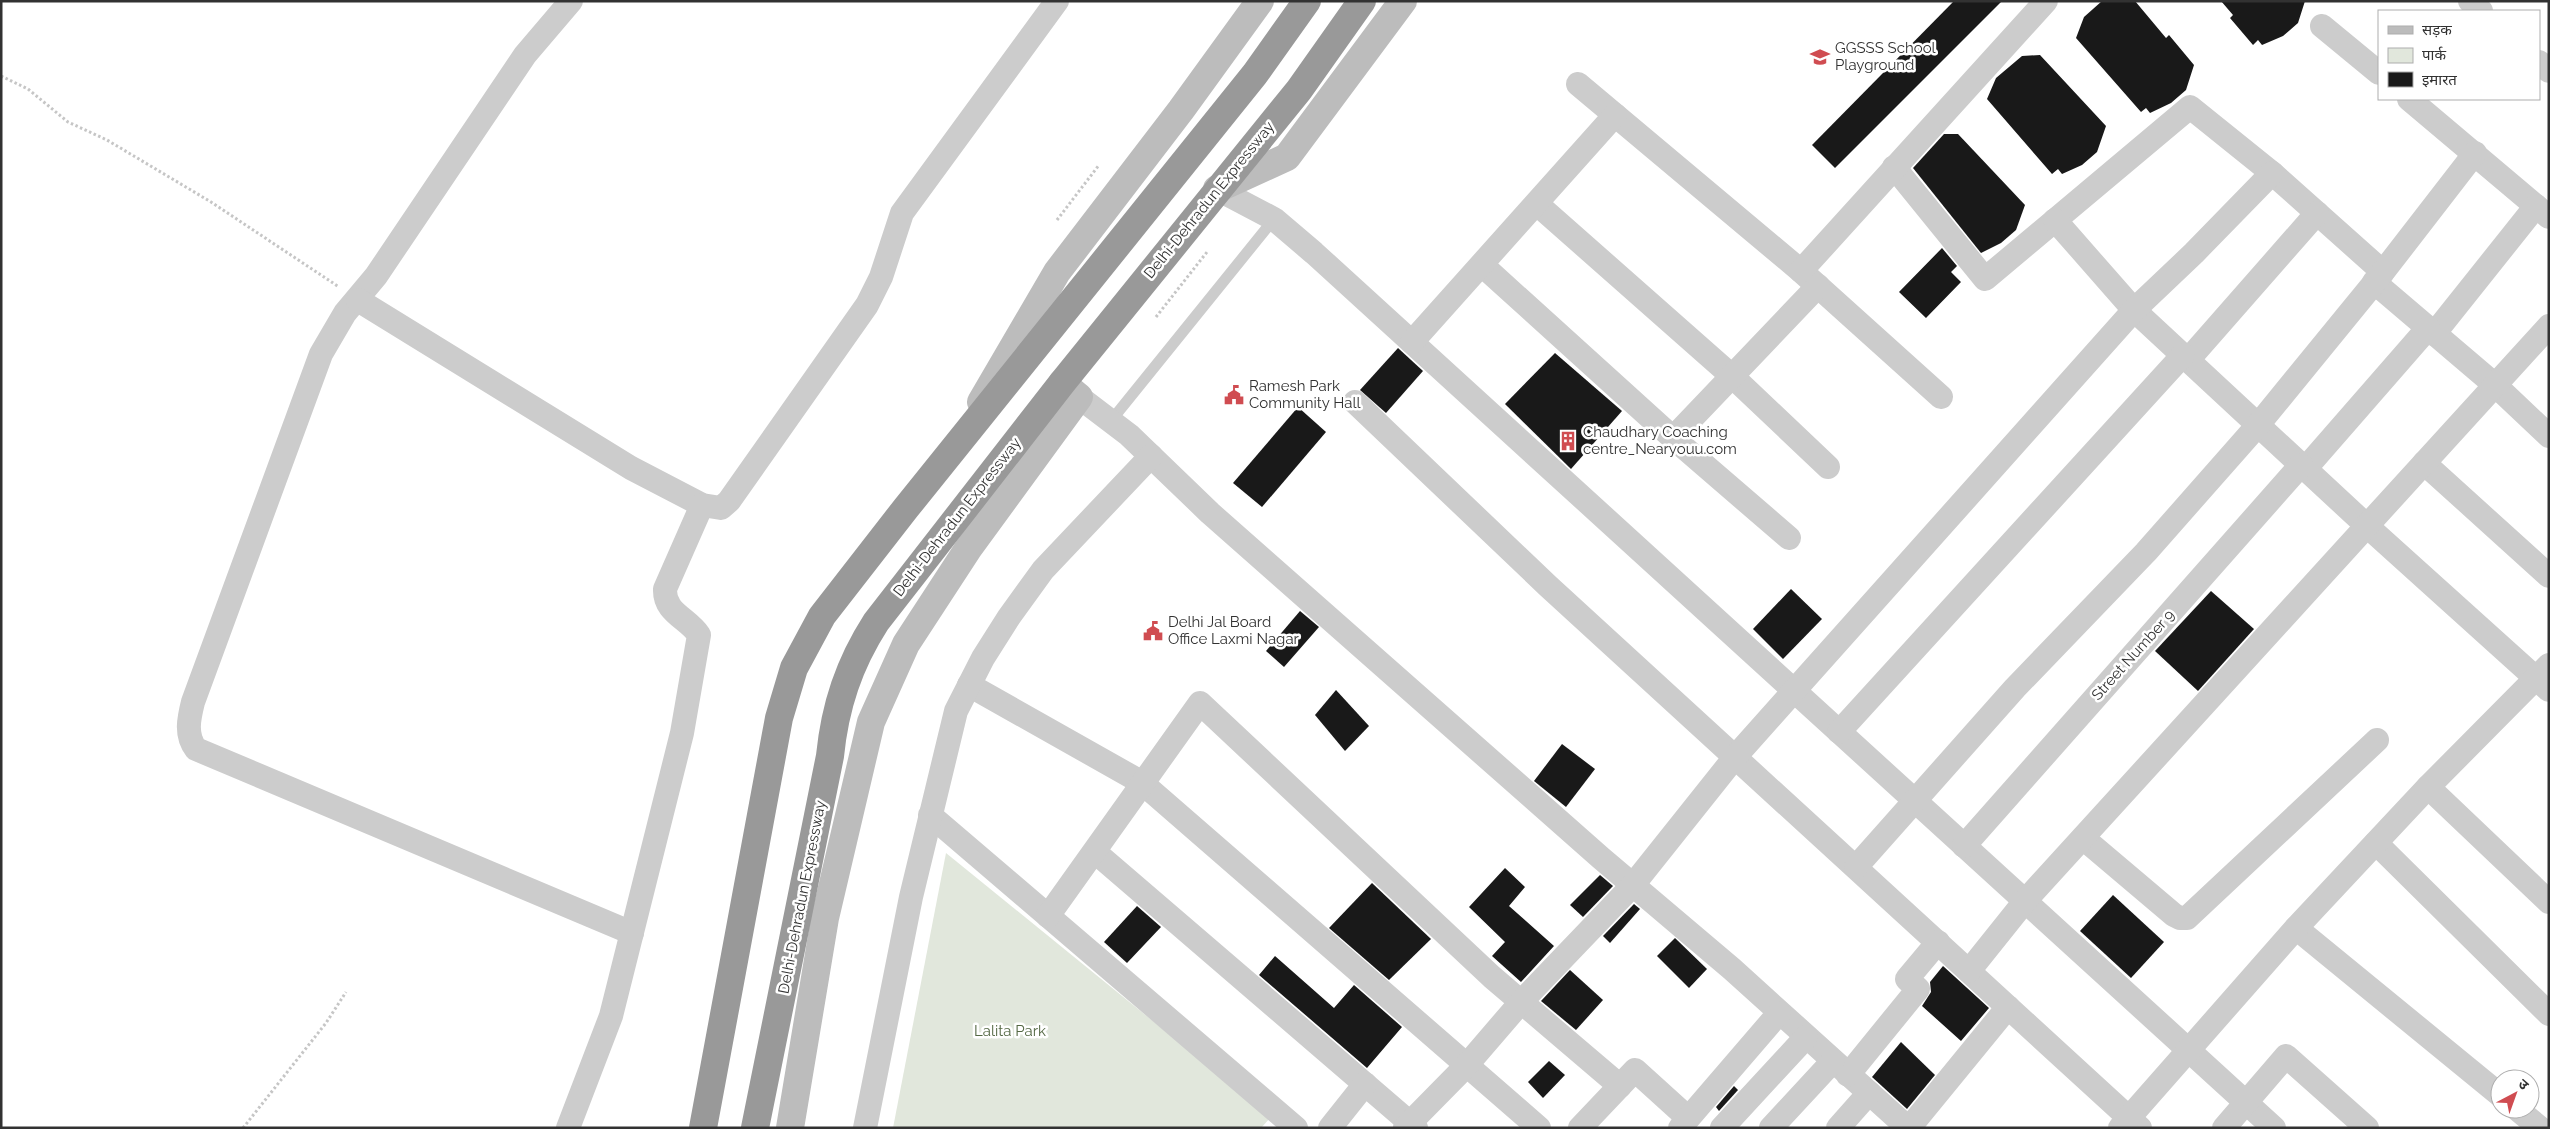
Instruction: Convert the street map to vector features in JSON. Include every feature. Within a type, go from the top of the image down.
[{"type":"highway","points":[[702,1128],[778,718],[794,668],[822,616],[952,450],[1255,74],[1307,1]]},
{"type":"highway","name":"Delhi-Dehradun Expressway","points":[[755,1128],[830,756],[836,712],[851,666],[876,622],[1070,390],[1217,189],[1299,90],[1362,1]]},
{"type":"street","points":[[571,1],[525,55],[358,300],[345,313],[321,354],[193,702],[189,719],[190,742],[196,749],[632,933]]},
{"type":"street","points":[[358,300],[631,468],[702,505],[721,508],[729,501],[876,289],[902,213],[1057,1]]},
{"type":"street","points":[[952,450],[1057,272],[1181,110],[1260,1]]},
{"type":"street","points":[[1217,189],[1287,157],[1403,1]]},
{"type":"street","points":[[1673,438],[1733,377],[1894,167],[2046,1]]},
{"type":"street","points":[[2470,1],[2480,10]]},
{"type":"street","points":[[2322,26],[2378,72]]},
{"type":"street","points":[[1578,84],[1810,278],[1941,397]]},
{"type":"street","points":[[2410,100],[2542,211]]},
{"type":"street","points":[[1894,167],[1985,279],[2190,107],[2272,173],[2317,213],[2431,331],[2495,385],[2549,436]]},
{"type":"street","points":[[1412,342],[1615,115]]},
{"type":"street","points":[[1856,867],[2016,688],[2146,552],[2258,425],[2378,277],[2475,153]]},
{"type":"street","points":[[1095,852],[1365,1084],[1410,1126],[1466,1066],[1521,1002],[1633,885],[1735,757],[2134,310],[2194,253],[2272,173]]},
{"type":"street","points":[[1217,189],[1274,219],[1412,342],[2274,1128]]},
{"type":"street","points":[[1537,204],[1733,377],[1828,467]]},
{"type":"street","name":"Street Number 9","points":[[1964,846],[2303,467],[2542,211]]},
{"type":"street","points":[[1839,732],[2317,213]]},
{"type":"street","points":[[1355,402],[1548,586],[1938,942],[2130,1124],[2188,1050],[2296,928],[2428,787],[2544,677],[2367,526],[2185,358],[2134,310],[2055,220]]},
{"type":"street","points":[[1482,265],[1673,438],[1789,538]]},
{"type":"street","points":[[1968,971],[2025,902],[2549,326]]},
{"type":"street","points":[[790,1128],[825,918],[871,722],[906,644],[1070,390],[1151,456],[1210,513],[1633,885],[1732,969],[1908,1128],[2008,1007]]},
{"type":"street","points":[[865,1128],[911,897],[956,711],[983,658],[1009,617],[1043,570],[1151,456]]},
{"type":"street","points":[[2424,463],[2549,576]]},
{"type":"street","points":[[568,1128],[610,1016],[682,733],[699,639],[697,632],[669,608],[665,601],[665,589],[702,505]]},
{"type":"street","points":[[969,685],[1141,782],[1539,1128]]},
{"type":"street","points":[[1048,916],[1095,852],[1141,782],[1200,702],[1521,1002],[1620,1086]]},
{"type":"street","points":[[2083,838],[2174,915],[2180,918],[2187,918],[2376,740]]},
{"type":"street","points":[[2428,787],[2549,902]]},
{"type":"street","points":[[930,815],[1292,1126]]},
{"type":"street","points":[[2376,842],[2549,1014]]},
{"type":"street","points":[[2296,928],[2490,1087]]},
{"type":"street","points":[[1771,1128],[1841,1068],[1918,989],[1907,979],[1938,942]]},
{"type":"street","points":[[1580,1128],[1636,1070],[1684,1123],[1779,1013]]},
{"type":"street","points":[[1722,1128],[1806,1037]]},
{"type":"street","points":[[2224,1128],[2286,1056],[2367,1128]]},
{"type":"street","points":[[1330,1128],[1365,1084]]},
{"type":"street","points":[[1838,1128],[1869,1094]]},
{"type":"street","points":[[2529,1119],[2540,1128]]},
{"type":"lane","points":[[1110,422],[1274,219]]},
{"type":"path","points":[[1,76],[28,89],[68,122],[114,144],[211,202],[358,300]]},
{"type":"path","points":[[1057,220],[1100,165]]},
{"type":"path","points":[[1156,316],[1207,252]]},
{"type":"path","points":[[243,1128],[326,1023],[346,992]]},
{"type":"green space","name":"Lalita Park","points":[[946,853],[1271,1117],[1261,1128],[893,1128]]},
{"type":"building","points":[[1954,1],[2002,1],[1835,168],[1812,145]]},
{"type":"building","points":[[2102,1],[2135,1],[2166,38],[2169,35],[2194,65],[2186,90],[2171,103],[2150,113],[2146,108],[2141,112],[2076,38],[2084,17]]},
{"type":"building","points":[[2221,1],[2305,1],[2298,23],[2283,36],[2262,45],[2258,40],[2253,45],[2230,18],[2233,15]]},
{"type":"building","points":[[2040,55],[2106,126],[2097,152],[2082,165],[2062,174],[2058,169],[2052,174],[1987,99],[1996,78],[2022,56]]},
{"type":"building","points":[[1944,134],[1958,134],[2025,205],[2016,230],[2001,243],[1981,253],[1913,168]]},
{"type":"building","points":[[1942,248],[1957,266],[1951,272],[1961,282],[1926,318],[1899,292]]},
{"type":"building","points":[[1398,348],[1423,371],[1386,413],[1360,390]]},
{"type":"building","name":"Chaudhary Coaching centre_Nearyouu.com","points":[[1555,353],[1622,411],[1571,469],[1505,404]]},
{"type":"building","points":[[1298,407],[1326,432],[1262,507],[1233,483]]},
{"type":"building","points":[[1791,589],[1822,619],[1783,659],[1753,629]]},
{"type":"building","points":[[2211,591],[2254,629],[2198,691],[2155,651]]},
{"type":"building","points":[[1300,611],[1319,627],[1284,667],[1266,651]]},
{"type":"building","points":[[1336,690],[1369,726],[1345,751],[1315,715]]},
{"type":"building","points":[[1562,744],[1595,769],[1566,807],[1534,781]]},
{"type":"building","points":[[1505,868],[1525,887],[1509,906],[1554,946],[1521,982],[1492,956],[1505,942],[1469,907]]},
{"type":"building","points":[[1600,875],[1613,886],[1583,917],[1570,905]]},
{"type":"building","points":[[1372,883],[1431,939],[1389,980],[1329,928]]},
{"type":"building","points":[[2113,895],[2164,942],[2131,978],[2080,931]]},
{"type":"building","points":[[1634,904],[1640,909],[1610,943],[1603,936]]},
{"type":"building","points":[[1137,906],[1161,927],[1127,963],[1104,942]]},
{"type":"building","points":[[1675,938],[1707,969],[1689,988],[1657,956]]},
{"type":"building","points":[[1275,956],[1334,1008],[1354,985],[1402,1027],[1367,1068],[1259,975]]},
{"type":"building","points":[[1943,966],[1989,1008],[1961,1041],[1922,1006],[1931,992],[1930,982]]},
{"type":"building","points":[[1570,970],[1603,1000],[1576,1030],[1541,1001]]},
{"type":"building","points":[[1901,1042],[1935,1075],[1907,1109],[1872,1077]]},
{"type":"building","points":[[1549,1061],[1565,1075],[1543,1098],[1528,1082]]},
{"type":"building","points":[[1734,1086],[1738,1090],[1719,1111],[1716,1107]]},
{"type":"place","name":"GGSSS School Playground","points":[[1820,57]]},
{"type":"place","name":"Ramesh Park Community Hall","points":[[1234,395]]},
{"type":"place","name":"Chaudhary Coaching centre_Nearyouu.com","points":[[1568,441]]},
{"type":"place","name":"Delhi Jal Board Office Laxmi Nagar","points":[[1153,631]]}]
